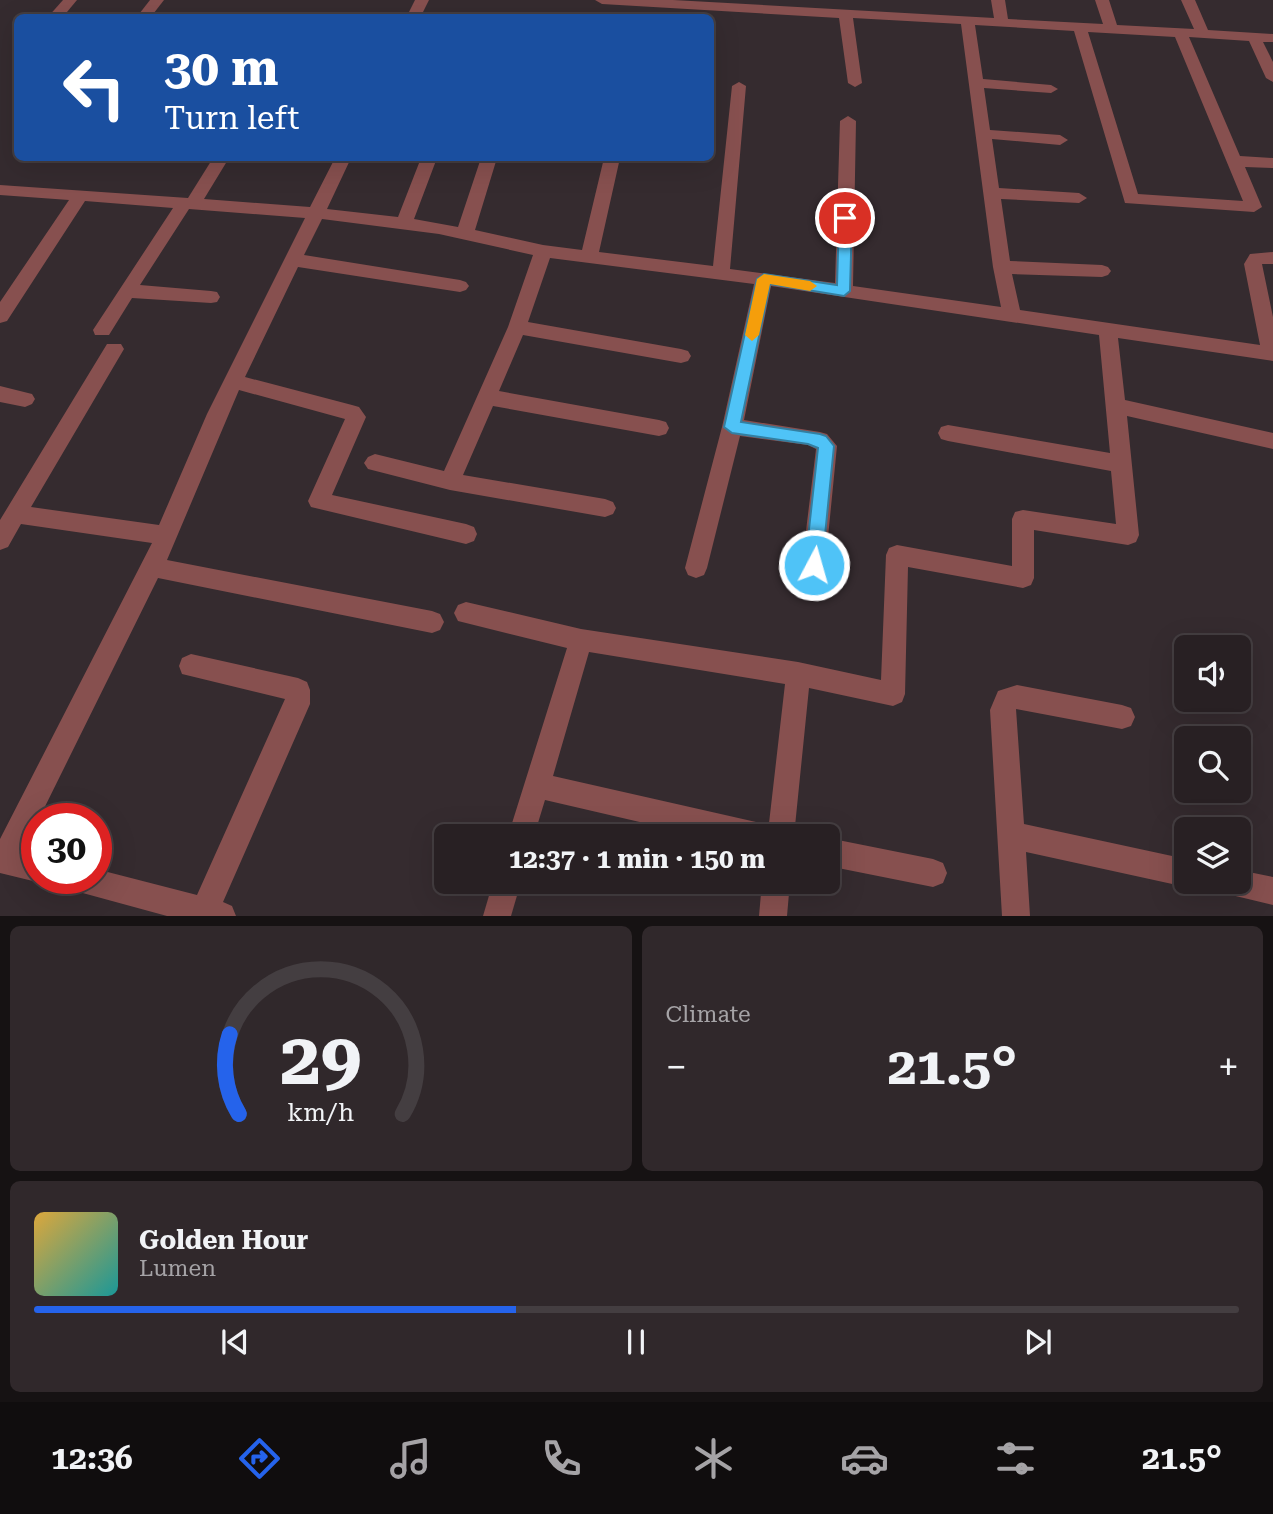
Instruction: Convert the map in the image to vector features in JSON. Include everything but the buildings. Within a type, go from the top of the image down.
[{"type":"street","points":[[58,14],[70,0]]},
{"type":"street","points":[[146,14],[157,0]]},
{"type":"street","points":[[602,0],[663,10],[691,2],[811,5],[845,12],[1273,38]]},
{"type":"street","points":[[932,0],[933,18]]},
{"type":"street","points":[[998,0],[1002,23]]},
{"type":"street","points":[[1102,0],[1112,30]]},
{"type":"street","points":[[1188,0],[1203,34]]},
{"type":"street","points":[[845,12],[855,83]]},
{"type":"street","points":[[967,20],[1002,267],[1012,315]]},
{"type":"street","points":[[1080,28],[1131,200],[1273,210]]},
{"type":"street","points":[[1180,33],[1254,207]]},
{"type":"street","points":[[1254,37],[1273,78]]},
{"type":"street","points":[[975,83],[1051,89]]},
{"type":"street","points":[[721,273],[739,86]]},
{"type":"street","points":[[844,291],[848,121]]},
{"type":"street","points":[[983,134],[1060,140]]},
{"type":"street","points":[[102,330],[219,161]]},
{"type":"street","points":[[21,864],[2,859],[152,567],[233,381],[343,161]]},
{"type":"street","points":[[404,224],[428,161]]},
{"type":"street","points":[[465,233],[488,161]]},
{"type":"street","points":[[590,255],[611,161]]},
{"type":"street","points":[[1234,161],[1273,163]]},
{"type":"street","points":[[0,190],[318,213],[404,224],[465,233],[543,251],[764,279],[1272,354],[1253,264],[1256,258],[1273,258]]},
{"type":"street","points":[[992,193],[1079,198]]},
{"type":"street","points":[[0,316],[80,196]]},
{"type":"street","points":[[450,481],[517,327],[543,251]]},
{"type":"street","points":[[294,260],[460,286]]},
{"type":"street","points":[[1002,267],[1102,271]]},
{"type":"street","points":[[696,568],[732,427],[764,279]]},
{"type":"street","points":[[128,291],[211,297]]},
{"type":"street","points":[[517,327],[681,356]]},
{"type":"street","points":[[466,613],[581,640],[798,674],[893,694],[897,555],[1023,578],[1023,519],[1128,535],[1108,331]]},
{"type":"street","points":[[0,540],[114,349]]},
{"type":"street","points":[[233,381],[352,413],[356,417],[319,501],[466,534]]},
{"type":"street","points":[[0,394],[25,399]]},
{"type":"street","points":[[486,397],[659,428]]},
{"type":"street","points":[[1115,406],[1273,442]]},
{"type":"street","points":[[732,427],[820,440],[827,446],[811,588]]},
{"type":"street","points":[[948,433],[1121,464]]},
{"type":"street","points":[[375,463],[450,481],[605,508]]},
{"type":"street","points":[[16,514],[166,536]]},
{"type":"street","points":[[152,567],[432,622]]},
{"type":"street","points":[[525,824],[581,640]]},
{"type":"street","points":[[112,891],[150,906],[213,913],[297,704],[298,690],[191,666]]},
{"type":"street","points":[[782,824],[798,674]]},
{"type":"street","points":[[1016,915],[1003,710],[1007,700],[1017,697],[1122,717]]},
{"type":"street","points":[[536,785],[704,824]]},
{"type":"street","points":[[1011,835],[1174,870]]},
{"type":"street","points":[[840,854],[933,873]]},
{"type":"street","points":[[1251,886],[1273,891]]},
{"type":"street","points":[[497,915],[503,894]]},
{"type":"street","points":[[773,915],[775,894]]},
{"type":"slow traffic","points":[[752,335],[764,279],[810,286]]},
{"type":"route","points":[[814,565],[827,446],[820,440],[732,427],[764,279],[844,291],[845,218]]}]
